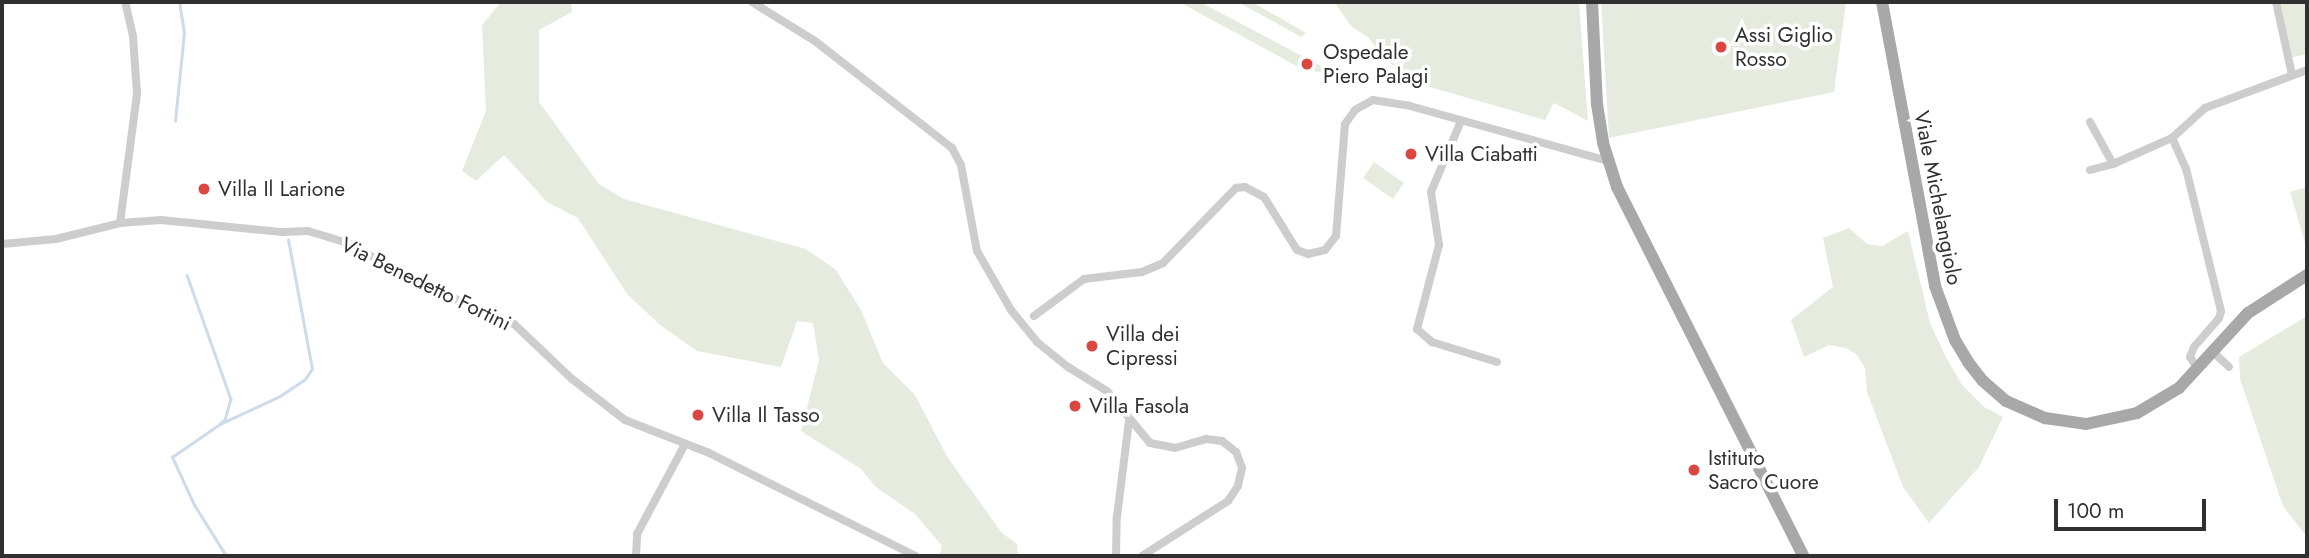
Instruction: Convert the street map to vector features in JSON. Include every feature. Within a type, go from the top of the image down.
[{"type":"main road","points":[[1591,2],[1597,104],[1608,161],[1626,206],[1803,556]]},
{"type":"main road","name":"Viale Michelangiolo","points":[[1882,2],[1935,286],[1955,340],[1974,371],[1994,393],[2045,418],[2086,424],[2141,412],[2179,388],[2248,313],[2307,275]]},
{"type":"street","points":[[120,223],[137,93],[133,36],[125,2]]},
{"type":"street","points":[[752,2],[814,41],[952,148],[961,165],[977,251],[989,276],[1037,342],[1068,367],[1107,391],[1144,439],[1161,448],[1175,449],[1206,439],[1223,441],[1236,452],[1242,468],[1238,486],[1228,501],[1142,556]]},
{"type":"street","points":[[2276,2],[2292,75]]},
{"type":"street","points":[[2090,170],[2113,164],[2172,138],[2205,108],[2307,69]]},
{"type":"street","points":[[1034,317],[1084,279],[1142,272],[1163,263],[1236,188],[1245,187],[1264,197],[1297,250],[1308,254],[1325,250],[1336,236],[1343,135],[1349,116],[1373,100],[1384,100],[1608,161]]},
{"type":"street","points":[[1461,121],[1431,192],[1439,245],[1417,329],[1432,342],[1497,362]]},
{"type":"street","points":[[2090,122],[2113,164]]},
{"type":"street","points":[[2172,138],[2186,169],[2221,311],[2219,318],[2194,347],[2189,357],[2197,368]]},
{"type":"street","name":"Via Benedetto Fortini","points":[[2,244],[56,239],[120,223],[161,220],[307,232],[351,244],[409,279],[514,324],[572,379],[625,420],[709,453],[916,556]]},
{"type":"street","points":[[2212,351],[2229,367]]},
{"type":"street","points":[[1116,556],[1117,517],[1129,421]]},
{"type":"street","points":[[636,556],[635,537],[685,444]]},
{"type":"shaded area","points":[[501,2],[571,2],[572,12],[539,30],[539,102],[599,184],[624,199],[806,249],[836,270],[861,310],[883,363],[915,395],[948,458],[1002,533],[1017,544],[1018,556],[939,556],[942,546],[915,514],[876,487],[861,469],[801,431],[819,360],[813,323],[797,321],[781,367],[697,351],[660,325],[627,294],[578,218],[547,202],[504,155],[476,181],[462,171],[486,111],[482,25]]},
{"type":"shaded area","points":[[1179,2],[1200,2],[1325,68],[1321,72],[1304,70]]},
{"type":"shaded area","points":[[1238,2],[1252,2],[1306,33],[1301,37]]},
{"type":"shaded area","points":[[1334,2],[1579,2],[1588,121],[1554,103],[1545,120],[1426,86],[1377,55],[1379,51],[1368,37],[1352,27]]},
{"type":"shaded area","name":"Assi Giglio Rosso","points":[[1601,2],[1846,2],[1834,92],[1609,138]]},
{"type":"shaded area","points":[[2280,2],[2307,2],[2307,54],[2290,58]]},
{"type":"shaded area","points":[[1374,162],[1404,183],[1393,199],[1363,178]]},
{"type":"shaded area","points":[[2307,187],[2307,242],[2305,243],[2290,192]]},
{"type":"shaded area","points":[[1849,228],[1867,244],[1882,246],[1908,231],[1930,323],[1945,355],[1962,385],[1984,407],[2003,417],[1979,467],[1929,523],[1903,487],[1867,392],[1865,368],[1856,354],[1846,348],[1829,345],[1804,357],[1791,320],[1833,287],[1823,238]]},
{"type":"shaded area","points":[[2307,316],[2307,537],[2283,506],[2240,379],[2239,357]]},
{"type":"waterway","points":[[175,121],[184,33],[179,2]]},
{"type":"waterway","points":[[226,556],[194,505],[172,457],[220,424],[280,396],[305,379],[312,369],[288,240]]},
{"type":"waterway","points":[[187,275],[231,399],[225,420],[220,424]]},
{"type":"place","name":"Assi Giglio Rosso","points":[[1721,47]]},
{"type":"place","name":"Ospedale Piero Palagi","points":[[1307,64]]},
{"type":"place","name":"Villa Ciabatti","points":[[1411,154]]},
{"type":"place","name":"Villa Il Larione","points":[[204,189]]},
{"type":"place","name":"Villa dei Cipressi","points":[[1092,346]]},
{"type":"place","name":"Villa Fasola","points":[[1075,406]]},
{"type":"place","name":"Villa Il Tasso","points":[[698,415]]},
{"type":"place","name":"Istituto Sacro Cuore","points":[[1694,470]]}]
